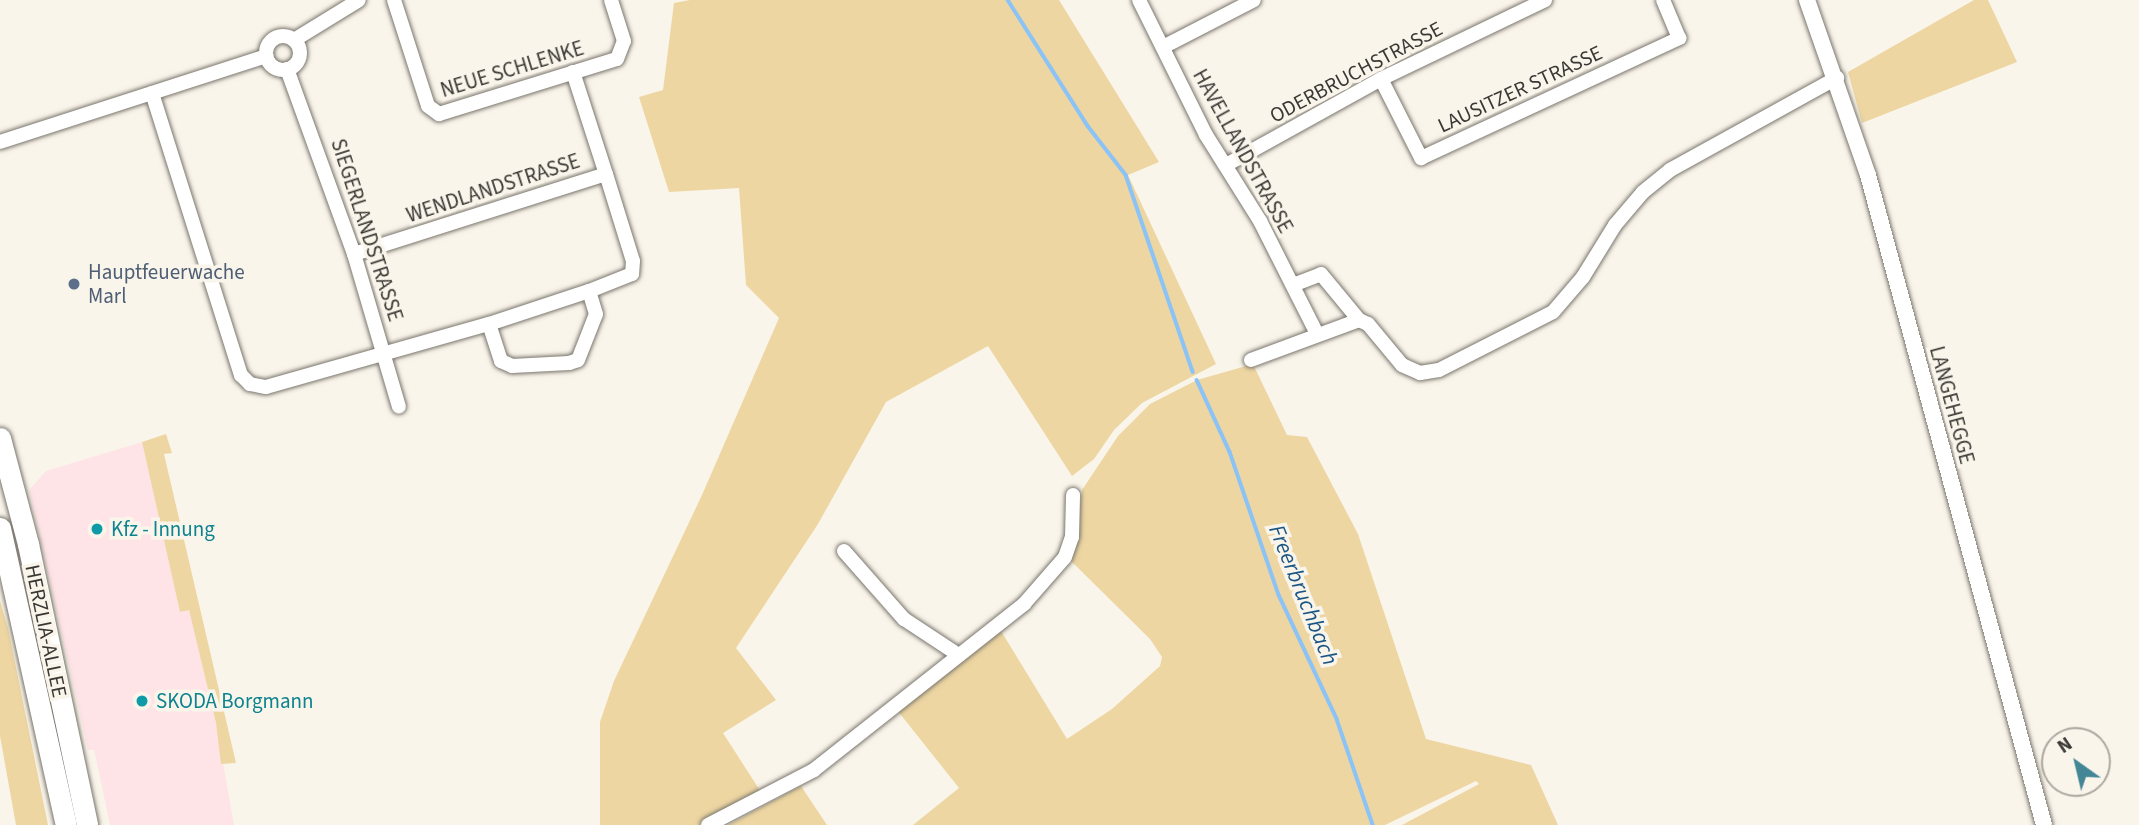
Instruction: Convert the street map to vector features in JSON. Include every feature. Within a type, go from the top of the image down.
[{"type":"main road","name":"HERZLIA-ALLEE","points":[[0,438],[28,544],[87,825]]},
{"type":"main road","name":"HERZLIA-ALLEE","points":[[0,528],[65,825]]},
{"type":"street","points":[[266,56],[272,39],[281,36],[294,40],[359,0]]},
{"type":"street","name":"NEUE SCHLENKE","points":[[394,0],[428,106],[439,114],[617,59],[624,41],[611,0]]},
{"type":"street","name":"HAVELLANDSTRASSE","points":[[1139,0],[1206,135],[1226,165],[1293,285],[1317,334]]},
{"type":"street","points":[[1163,47],[1254,0]]},
{"type":"street","name":"ODERBRUCHSTRASSE","points":[[1226,165],[1520,5],[1545,0]]},
{"type":"street","name":"LAUSITZER STRASSE","points":[[1381,79],[1421,158],[1679,38],[1663,0]]},
{"type":"street","name":"LANGEHEGGE","points":[[1807,0],[1837,78],[1868,175],[2044,825]]},
{"type":"street","points":[[266,56],[276,68],[287,69],[300,54],[294,40]]},
{"type":"street","points":[[4,139],[266,56]]},
{"type":"street","name":"SIEGERLANDSTRASSE","points":[[287,69],[354,254],[399,407]]},
{"type":"street","name":"WENDLANDSTRASSE","points":[[152,93],[241,375],[250,384],[266,387],[384,352],[396,353],[589,291],[632,274],[634,261],[573,72]]},
{"type":"street","points":[[1293,285],[1321,274],[1359,320],[1368,324],[1402,365],[1420,373],[1439,370],[1553,312],[1583,277],[1615,225],[1643,192],[1670,170],[1837,78]]},
{"type":"street","name":"WENDLANDSTRASSE","points":[[354,254],[606,174]]},
{"type":"street","points":[[489,324],[502,361],[512,366],[578,360],[596,314],[589,291]]},
{"type":"street","points":[[1251,360],[1359,320]]},
{"type":"street","points":[[708,825],[814,770],[957,654],[1024,604],[1065,556],[1072,537],[1073,495]]},
{"type":"street","points":[[844,551],[904,619],[957,654]]},
{"type":"shaded area","points":[[690,0],[1059,0],[1159,162],[1128,175],[1216,364],[1142,403],[1114,430],[1094,459],[1072,476],[988,346],[886,402],[818,524],[736,648],[776,700],[723,733],[761,792],[699,825],[600,825],[600,722],[614,681],[702,495],[779,318],[746,285],[739,188],[669,192],[639,97],[663,90],[674,3]]},
{"type":"shaded area","points":[[1974,0],[1988,0],[2017,62],[1862,123],[1848,72]]},
{"type":"shaded area","points":[[1253,364],[1287,435],[1307,437],[1358,534],[1426,739],[1531,765],[1558,825],[1402,825],[1479,784],[1476,781],[1385,825],[913,825],[959,788],[897,710],[1001,631],[1067,739],[1112,709],[1160,666],[1162,657],[1150,639],[1069,559],[1076,542],[1082,490],[1118,436],[1150,404],[1197,380]]},
{"type":"shaded area","points":[[166,434],[172,453],[164,454],[236,763],[221,764],[216,723],[189,610],[180,612],[142,442]]},
{"type":"shaded area","points":[[142,442],[180,611],[189,609],[216,723],[234,825],[110,825],[94,750],[88,750],[29,490],[46,471]]},
{"type":"shaded area","points":[[0,601],[8,628],[48,825],[16,825],[0,736]]},
{"type":"shaded area","points":[[801,786],[827,825],[728,825]]},
{"type":"waterway","name":"Freerbruchbach","points":[[1008,0],[1088,126],[1126,175],[1193,372]]},
{"type":"waterway","name":"Freerbruchbach","points":[[1197,380],[1230,452],[1279,595],[1337,719],[1373,825]]},
{"type":"place","name":"Hauptfeuerwache Marl","points":[[74,284]]},
{"type":"place","name":"Kfz - Innung","points":[[97,529]]},
{"type":"place","name":"SKODA Borgmann","points":[[142,701]]}]
